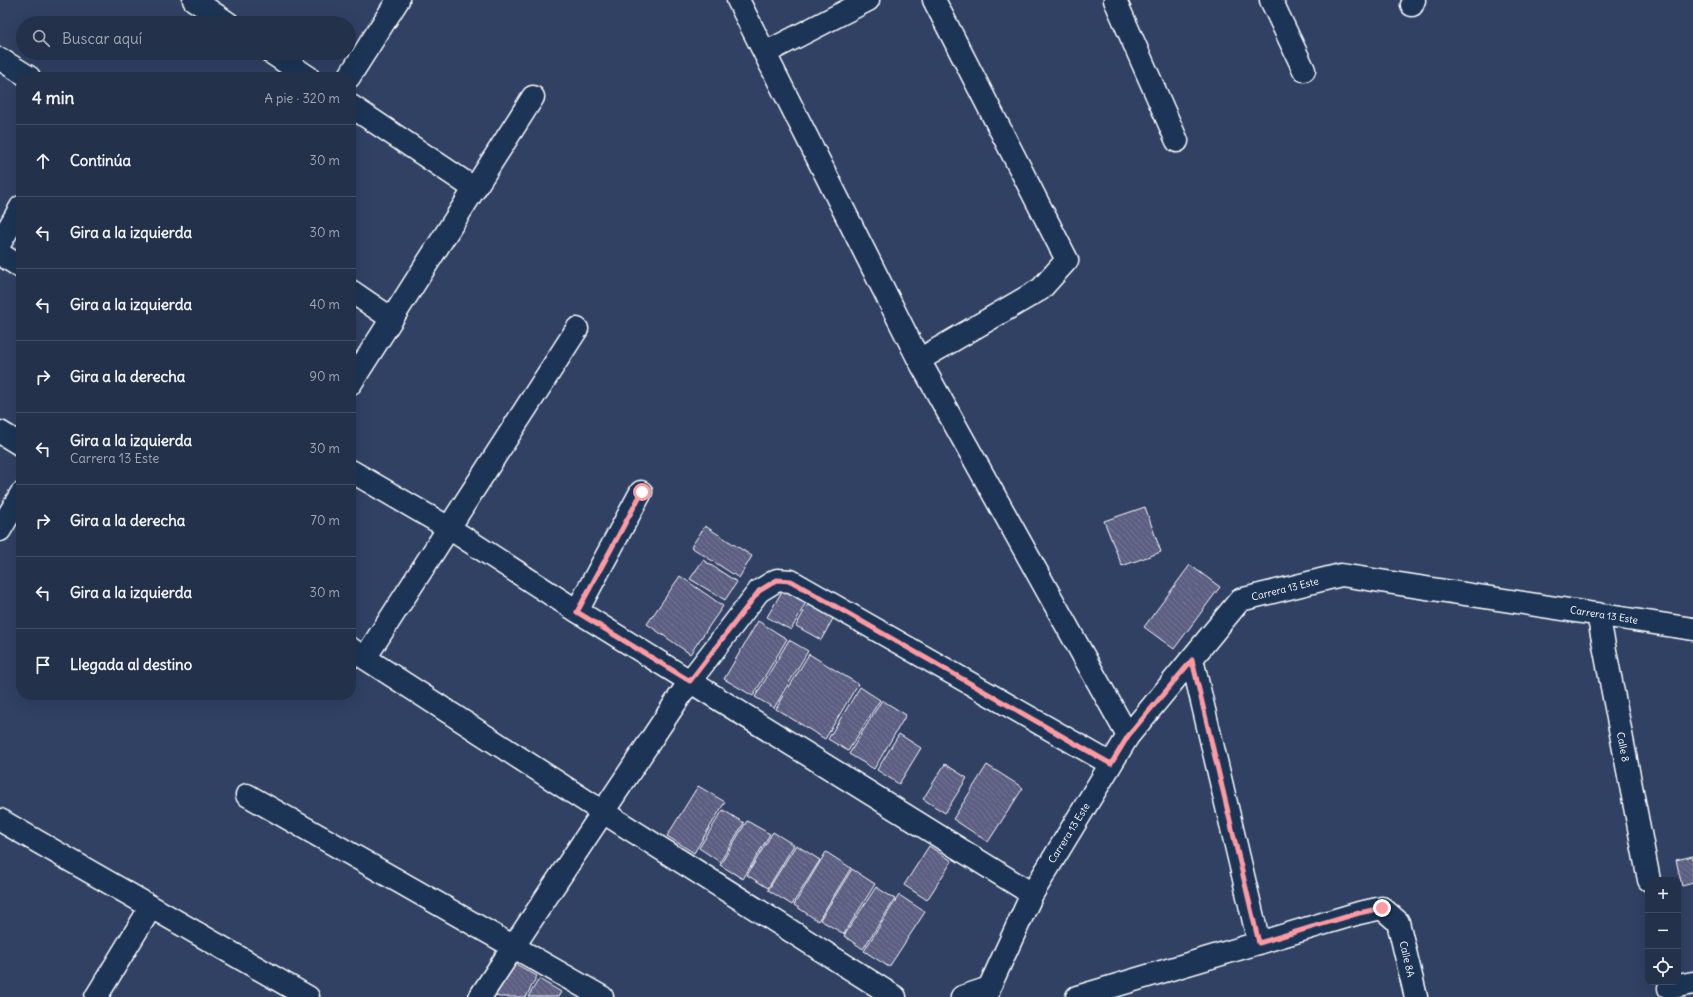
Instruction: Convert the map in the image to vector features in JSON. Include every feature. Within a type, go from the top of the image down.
[{"type":"street","points":[[352,72],[398,0]]},
{"type":"street","points":[[738,0],[919,360],[1128,736]]},
{"type":"street","points":[[765,53],[868,0]]},
{"type":"street","points":[[919,360],[1041,289],[1067,260],[934,0]]},
{"type":"street","points":[[1115,0],[1177,142]]},
{"type":"street","points":[[1271,0],[1304,70]]},
{"type":"street","points":[[206,4],[220,16]]},
{"type":"street","points":[[0,59],[21,72]]},
{"type":"street","points":[[282,60],[300,72]]},
{"type":"street","points":[[356,375],[533,97]]},
{"type":"street","points":[[356,109],[475,190]]},
{"type":"street","points":[[0,243],[16,216]]},
{"type":"street","points":[[0,254],[16,264]]},
{"type":"street","points":[[356,294],[392,318]]},
{"type":"street","points":[[577,329],[449,528],[358,653],[603,812],[895,997]]},
{"type":"street","points":[[0,432],[16,442]]},
{"type":"street","points":[[356,473],[449,528],[577,612],[1032,894]]},
{"type":"street","points":[[577,612],[642,492]]},
{"type":"street","points":[[0,530],[16,503]]},
{"type":"street","name":"Carrera 13 Este","points":[[991,994],[1032,894],[1128,736],[1240,600],[1341,575],[1693,629]]},
{"type":"street","points":[[480,997],[690,681],[759,591],[777,580],[791,581],[1111,764]]},
{"type":"street","name":"Calle 8","points":[[1598,614],[1648,877]]},
{"type":"street","points":[[1077,997],[1259,943],[1192,660]]},
{"type":"street","points":[[247,794],[602,997]]},
{"type":"street","points":[[0,820],[308,997]]},
{"type":"street","points":[[96,997],[151,907]]},
{"type":"street","name":"Calle 8A","points":[[1259,943],[1359,913],[1382,908],[1398,922],[1416,997]]},
{"type":"street","points":[[1670,989],[1693,983]]},
{"type":"street","points":[[962,997],[991,994]]},
{"type":"building","points":[[1145,507],[1161,552],[1122,566],[1104,521]]},
{"type":"building","points":[[705,526],[752,556],[739,578],[691,547]]},
{"type":"building","points":[[703,560],[737,582],[725,600],[690,579]]},
{"type":"building","points":[[1190,565],[1220,587],[1174,649],[1144,627]]},
{"type":"building","points":[[680,576],[723,606],[690,654],[647,624]]},
{"type":"building","points":[[787,583],[810,595],[791,630],[767,617]]},
{"type":"building","points":[[813,595],[838,610],[821,640],[796,626]]},
{"type":"building","points":[[758,621],[787,639],[753,696],[724,679]]},
{"type":"building","points":[[789,640],[808,651],[774,708],[755,697]]},
{"type":"building","points":[[809,654],[858,684],[825,739],[776,709]]},
{"type":"building","points":[[860,687],[880,700],[848,751],[828,739]]},
{"type":"building","points":[[882,700],[906,715],[874,769],[849,754]]},
{"type":"building","points":[[899,734],[921,748],[899,784],[877,770]]},
{"type":"building","points":[[945,764],[967,778],[945,813],[923,799]]},
{"type":"building","points":[[987,765],[1023,788],[988,842],[953,819]]},
{"type":"building","points":[[698,786],[725,802],[694,853],[667,836]]},
{"type":"building","points":[[723,810],[744,823],[720,862],[699,848]]},
{"type":"building","points":[[747,821],[770,834],[743,879],[720,865]]},
{"type":"building","points":[[773,832],[794,845],[768,888],[747,875]]},
{"type":"building","points":[[796,845],[820,860],[792,905],[768,890]]},
{"type":"building","points":[[929,846],[952,861],[927,900],[904,885]]},
{"type":"building","points":[[826,852],[851,868],[818,921],[794,905]]},
{"type":"building","points":[[1693,856],[1693,883],[1682,886],[1676,860]]},
{"type":"building","points":[[852,869],[875,884],[844,934],[820,920]]},
{"type":"building","points":[[876,887],[895,899],[863,949],[844,936]]},
{"type":"building","points":[[899,895],[925,912],[889,967],[864,951]]},
{"type":"building","points":[[514,963],[537,976],[526,997],[499,997],[496,995]]},
{"type":"building","points":[[539,979],[561,992],[558,997],[528,997]]},
{"type":"route","points":[[642,492],[577,612],[690,681],[759,591],[777,580],[791,581],[1111,764],[1128,736],[1192,660],[1259,943],[1359,913],[1382,908]]}]
